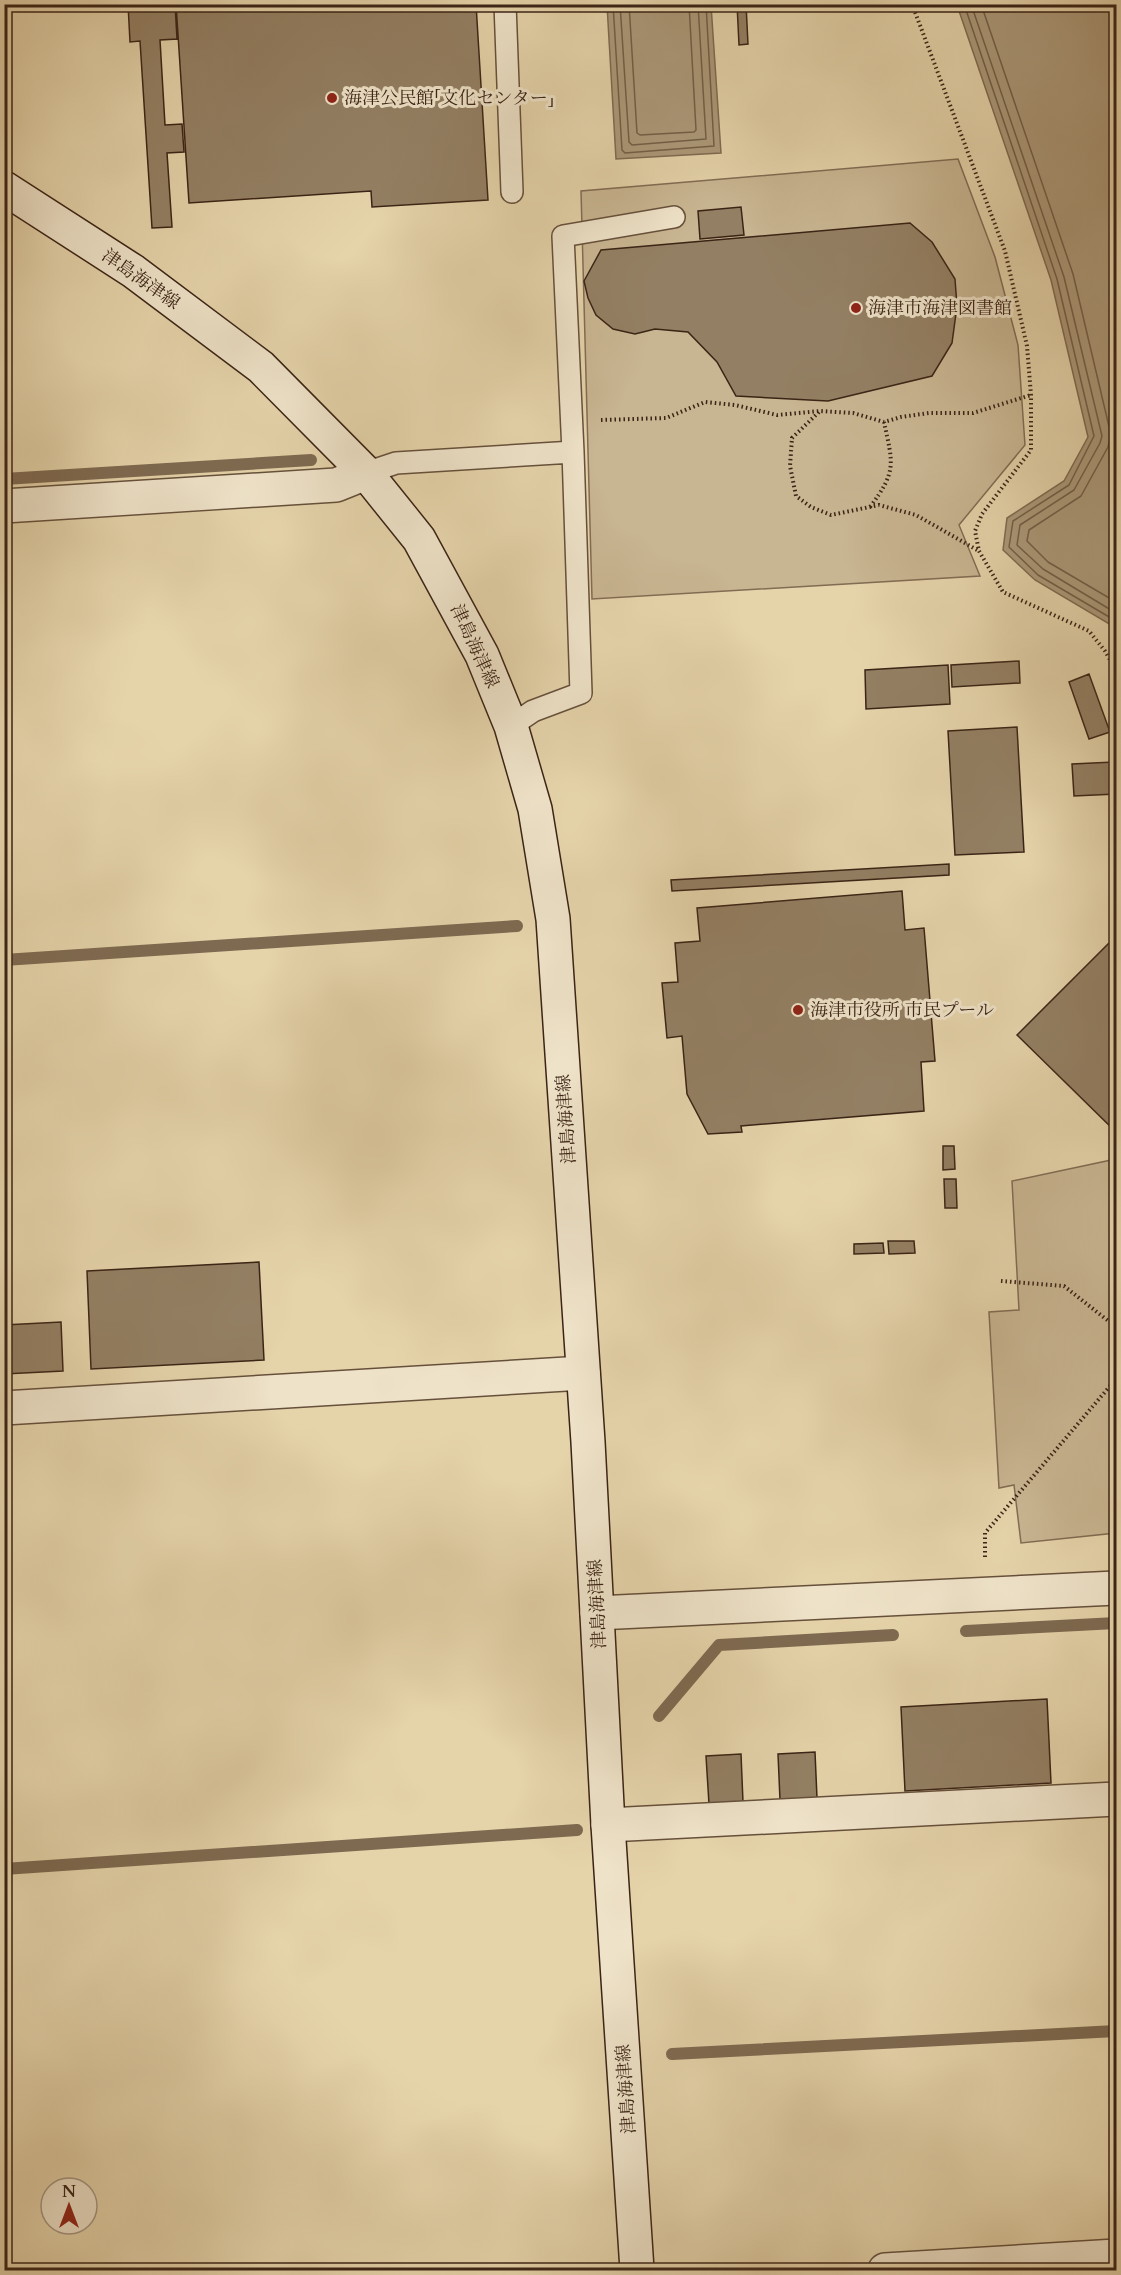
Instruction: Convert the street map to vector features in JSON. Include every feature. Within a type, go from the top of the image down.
[{"type":"main road","name":"津島海津線","points":[[11,201],[133,272],[261,367],[366,472],[419,539],[482,655],[511,726],[535,808],[553,919],[637,2271]]},
{"type":"main road","points":[[4,506],[336,485],[366,472]]},
{"type":"main road","points":[[4,1408],[583,1373]]},
{"type":"main road","points":[[597,1613],[1116,1588]]},
{"type":"main road","points":[[608,1825],[1116,1799]]},
{"type":"main road","points":[[885,2271],[1116,2256]]},
{"type":"lane","points":[[505,4],[512,192]]},
{"type":"lane","points":[[511,726],[533,711],[581,693],[563,236],[674,217]]},
{"type":"lane","points":[[366,472],[396,463],[573,452]]},
{"type":"path","points":[[912,4],[1005,251],[1027,346],[1031,395],[1031,450],[982,514],[975,531],[979,551],[1003,592],[1089,631],[1116,670]]},
{"type":"path","points":[[570,420],[666,418],[705,402],[735,405],[777,415],[820,411],[853,413],[884,422],[929,413],[973,413],[1031,395]]},
{"type":"path","points":[[820,411],[792,438],[790,466],[796,496],[811,507],[831,514],[879,505],[916,514],[979,551]]},
{"type":"path","points":[[870,507],[887,485],[892,459],[884,422]]},
{"type":"path","points":[[1001,1281],[1064,1286],[1116,1327]]},
{"type":"path","points":[[986,1564],[985,1533],[1116,1379]]},
{"type":"shaded area","points":[[958,159],[995,257],[1018,345],[1025,445],[959,525],[980,576],[592,599],[581,191]]},
{"type":"shaded area","points":[[1116,1159],[1116,1533],[1021,1543],[1014,1485],[999,1488],[989,1312],[1019,1310],[1012,1181]]},
{"type":"water","points":[[607,5],[711,5],[721,153],[616,159]]},
{"type":"water","points":[[957,5],[1116,5],[1116,628],[1035,580],[1003,550],[1007,518],[1064,481],[1088,437],[1051,280]]},
{"type":"building","points":[[128,4],[175,4],[177,39],[160,40],[165,125],[182,124],[184,152],[167,153],[172,227],[152,228],[140,41],[130,42]]},
{"type":"building","name":"海津公民館「文化センター」","points":[[176,4],[476,4],[488,200],[372,207],[371,191],[189,203]]},
{"type":"building","points":[[737,4],[746,4],[748,44],[739,45]]},
{"type":"building","points":[[741,207],[744,235],[700,239],[698,211]]},
{"type":"building","points":[[910,223],[932,242],[955,279],[957,306],[952,343],[932,376],[828,401],[736,396],[717,362],[688,332],[655,329],[635,334],[613,329],[596,315],[588,298],[584,281],[601,250]]},
{"type":"building","points":[[1019,661],[1020,683],[952,687],[951,665]]},
{"type":"building","points":[[948,665],[950,704],[866,709],[865,670]]},
{"type":"building","points":[[1089,674],[1110,732],[1089,739],[1069,682]]},
{"type":"building","points":[[1017,727],[1024,852],[955,855],[948,731]]},
{"type":"building","points":[[1114,762],[1116,794],[1074,796],[1072,764]]},
{"type":"building","points":[[949,864],[949,875],[672,891],[671,880]]},
{"type":"building","name":"海津市役所 市民プール","points":[[902,891],[905,930],[924,928],[935,1061],[921,1062],[924,1111],[741,1126],[742,1132],[708,1134],[687,1094],[682,1036],[667,1038],[662,983],[678,982],[675,943],[700,941],[697,908]]},
{"type":"building","points":[[1116,936],[1116,1127],[1114,1130],[1017,1035]]},
{"type":"building","points":[[943,1146],[954,1146],[955,1169],[943,1170]]},
{"type":"building","points":[[944,1179],[956,1179],[957,1208],[945,1208]]},
{"type":"building","points":[[888,1241],[914,1241],[915,1253],[889,1254]]},
{"type":"building","points":[[883,1243],[884,1253],[854,1254],[854,1244]]},
{"type":"building","points":[[259,1262],[264,1360],[91,1369],[87,1271]]},
{"type":"building","points":[[61,1322],[63,1371],[4,1374],[4,1325]]},
{"type":"building","points":[[1047,1699],[1051,1783],[905,1791],[901,1707]]},
{"type":"building","points":[[815,1752],[817,1798],[780,1800],[778,1754]]},
{"type":"building","points":[[741,1754],[743,1802],[709,1804],[706,1756]]},
{"type":"waterway","points":[[4,479],[311,460]]},
{"type":"waterway","points":[[4,960],[517,926]]},
{"type":"waterway","points":[[966,1631],[1116,1623]]},
{"type":"waterway","points":[[659,1716],[719,1645],[893,1635]]},
{"type":"waterway","points":[[4,1869],[577,1830]]},
{"type":"waterway","points":[[672,2054],[1116,2031]]},
{"type":"place","name":"海津公民館「文化センター」","points":[[332,98]]},
{"type":"place","name":"海津市海津図書館","points":[[856,308]]},
{"type":"place","name":"海津市役所 市民プール","points":[[798,1010]]}]
